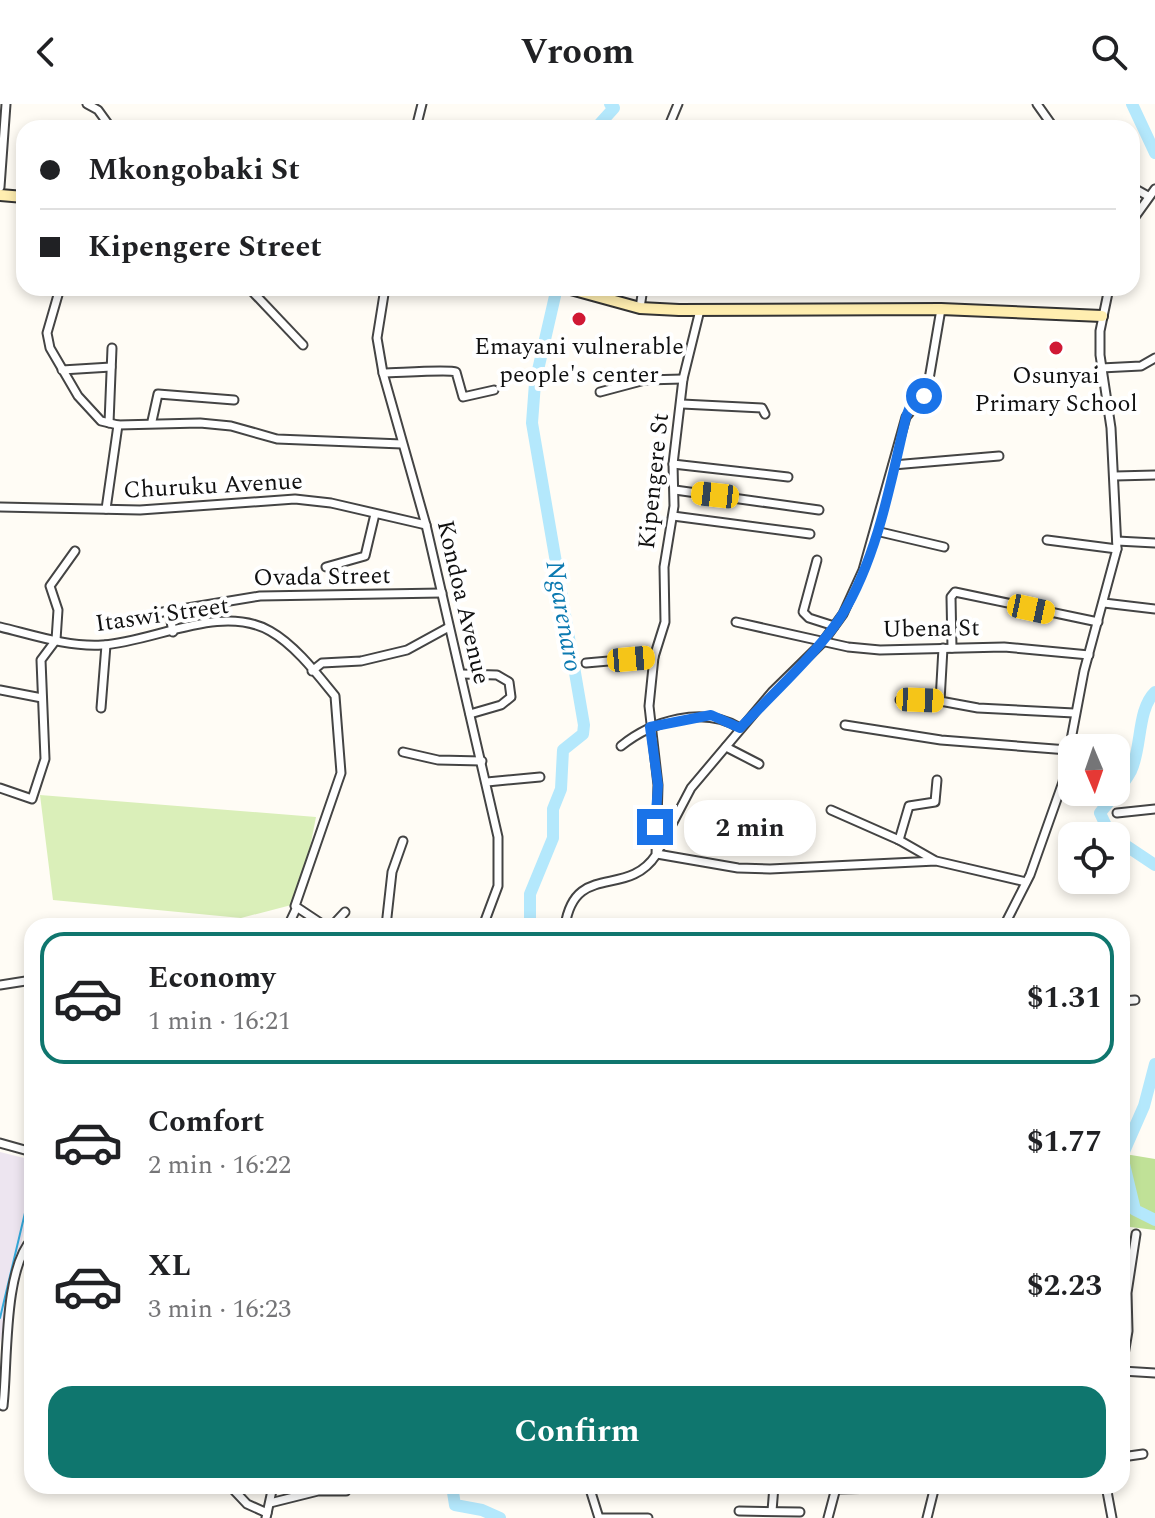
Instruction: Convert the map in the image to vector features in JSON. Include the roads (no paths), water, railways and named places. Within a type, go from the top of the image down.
[{"type":"street","points":[[0,187],[2,113],[6,104]]},
{"type":"street","points":[[87,104],[98,110],[105,120]]},
{"type":"street","points":[[98,110],[109,104]]},
{"type":"street","points":[[1140,208],[1155,189]]},
{"type":"street","points":[[1140,192],[1148,196]]},
{"type":"street","points":[[58,296],[47,333],[50,348],[91,413],[114,424],[152,421],[231,426],[277,439],[402,444]]},
{"type":"street","points":[[257,296],[303,345]]},
{"type":"street","name":"Kondoa Avenue","points":[[384,296],[377,338],[383,373],[426,525],[498,837],[500,872],[494,903],[487,918]]},
{"type":"street","points":[[596,296],[640,308],[941,309],[1102,316]]},
{"type":"street","points":[[640,308],[642,296]]},
{"type":"street","points":[[1071,734],[1117,545],[1115,476],[1101,368],[1102,316],[1107,296]]},
{"type":"street","points":[[567,918],[571,901],[578,892],[631,875],[657,854],[691,788],[740,728],[822,643],[834,626],[863,570],[909,409],[927,391],[941,309]]},
{"type":"street","name":"Kipengere St","points":[[657,854],[658,785],[650,727],[654,657],[666,611],[664,567],[673,516],[673,464],[683,379],[700,310]]},
{"type":"street","points":[[106,509],[114,424],[112,348]]},
{"type":"street","points":[[1101,368],[1141,366],[1155,358]]},
{"type":"street","points":[[62,370],[111,367]]},
{"type":"street","points":[[383,373],[424,373],[449,369],[456,372],[463,397],[494,390]]},
{"type":"street","points":[[600,392],[645,380],[683,379]]},
{"type":"street","points":[[152,421],[158,394],[234,400]]},
{"type":"street","points":[[682,404],[762,408],[765,414]]},
{"type":"street","points":[[893,465],[999,456]]},
{"type":"street","points":[[673,464],[788,477]]},
{"type":"street","points":[[1115,476],[1155,475]]},
{"type":"street","points":[[675,490],[819,510]]},
{"type":"street","name":"Churuku Avenue","points":[[0,507],[161,509],[295,499],[426,525]]},
{"type":"street","points":[[326,567],[365,556],[375,514]]},
{"type":"street","points":[[673,516],[810,534]]},
{"type":"street","points":[[876,531],[944,547]]},
{"type":"street","points":[[1047,540],[1117,545],[1155,543]]},
{"type":"street","points":[[0,788],[29,799],[34,797],[45,759],[41,660],[56,640],[58,610],[50,586],[75,551]]},
{"type":"street","points":[[817,560],[803,612],[809,618],[834,626]]},
{"type":"street","points":[[940,701],[951,597],[955,592],[1098,622]]},
{"type":"street","name":"Ovada Street","points":[[157,613],[260,596],[442,593]]},
{"type":"street","points":[[1104,603],[1155,609]]},
{"type":"street","points":[[169,611],[173,632]]},
{"type":"street","name":"Itaswi Street","points":[[0,627],[86,646],[230,622],[260,626],[284,640],[335,696],[341,773],[304,871],[292,918]]},
{"type":"street","name":"Ubena St","points":[[736,622],[822,643],[880,650],[1004,647],[1089,655]]},
{"type":"street","points":[[312,671],[322,663],[361,661],[407,650],[449,627]]},
{"type":"street","points":[[101,708],[106,645]]},
{"type":"street","points":[[586,663],[654,657]]},
{"type":"street","points":[[462,674],[497,675],[509,682],[511,697],[506,703],[470,714]]},
{"type":"street","points":[[0,690],[42,698]]},
{"type":"street","points":[[900,700],[1074,713]]},
{"type":"street","points":[[621,746],[640,730],[711,715],[740,728]]},
{"type":"street","points":[[845,725],[941,740],[1058,749]]},
{"type":"street","points":[[726,747],[759,764]]},
{"type":"street","points":[[403,752],[438,760],[482,761]]},
{"type":"street","points":[[487,782],[540,777]]},
{"type":"street","points":[[899,840],[909,806],[935,802],[937,780]]},
{"type":"street","points":[[1008,918],[1026,882],[1052,816],[1058,791]]},
{"type":"street","points":[[1117,813],[1155,809]]},
{"type":"street","points":[[831,810],[899,840],[936,861]]},
{"type":"street","points":[[387,918],[392,872],[403,841]]},
{"type":"street","points":[[657,854],[738,868],[770,869],[936,861],[1026,882]]},
{"type":"street","points":[[296,909],[311,918]]},
{"type":"street","points":[[339,918],[345,912]]},
{"type":"street","points":[[0,985],[24,981]]},
{"type":"street","points":[[1130,1000],[1135,1000]]},
{"type":"street","points":[[0,1143],[24,1150]]},
{"type":"street","points":[[1130,1266],[1136,1234]]},
{"type":"street","points":[[3,1406],[10,1308],[24,1253]]},
{"type":"street","points":[[1130,1370],[1155,1373]]},
{"type":"street","points":[[1130,1456],[1143,1454]]},
{"type":"street","points":[[238,1494],[247,1504],[267,1515],[272,1494]]},
{"type":"street","points":[[270,1503],[306,1494]]},
{"type":"street","points":[[592,1494],[600,1518],[648,1518]]},
{"type":"street","points":[[772,1511],[773,1494]]},
{"type":"street","points":[[828,1518],[833,1494]]},
{"type":"street","points":[[927,1518],[933,1494]]},
{"type":"street","points":[[1108,1494],[1112,1518]]},
{"type":"street","points":[[739,1511],[800,1512]]},
{"type":"waterway","name":"Ngarenaro","points":[[603,120],[614,108],[610,104]]},
{"type":"waterway","points":[[1132,104],[1140,120]]},
{"type":"waterway","points":[[1140,121],[1155,153]]},
{"type":"waterway","name":"Ngarenaro","points":[[530,918],[530,894],[553,838],[553,809],[561,789],[563,750],[583,734],[584,725],[532,423],[535,383],[555,296]]},
{"type":"waterway","points":[[1104,822],[1100,813],[1131,771],[1145,708],[1155,692]]},
{"type":"waterway","points":[[1130,848],[1155,865]]},
{"type":"waterway","points":[[1130,1138],[1144,1106],[1155,1064]]},
{"type":"waterway","points":[[1130,1189],[1135,1210],[1155,1220]]},
{"type":"waterway","points":[[0,1318],[24,1217]]},
{"type":"waterway","name":"Ngarenaro","points":[[453,1494],[455,1505],[482,1510],[500,1518]]},
{"type":"place","name":"Emayani vulnerable people's center","points":[[579,319]]},
{"type":"place","name":"Osunyai Primary School","points":[[1056,348]]}]
